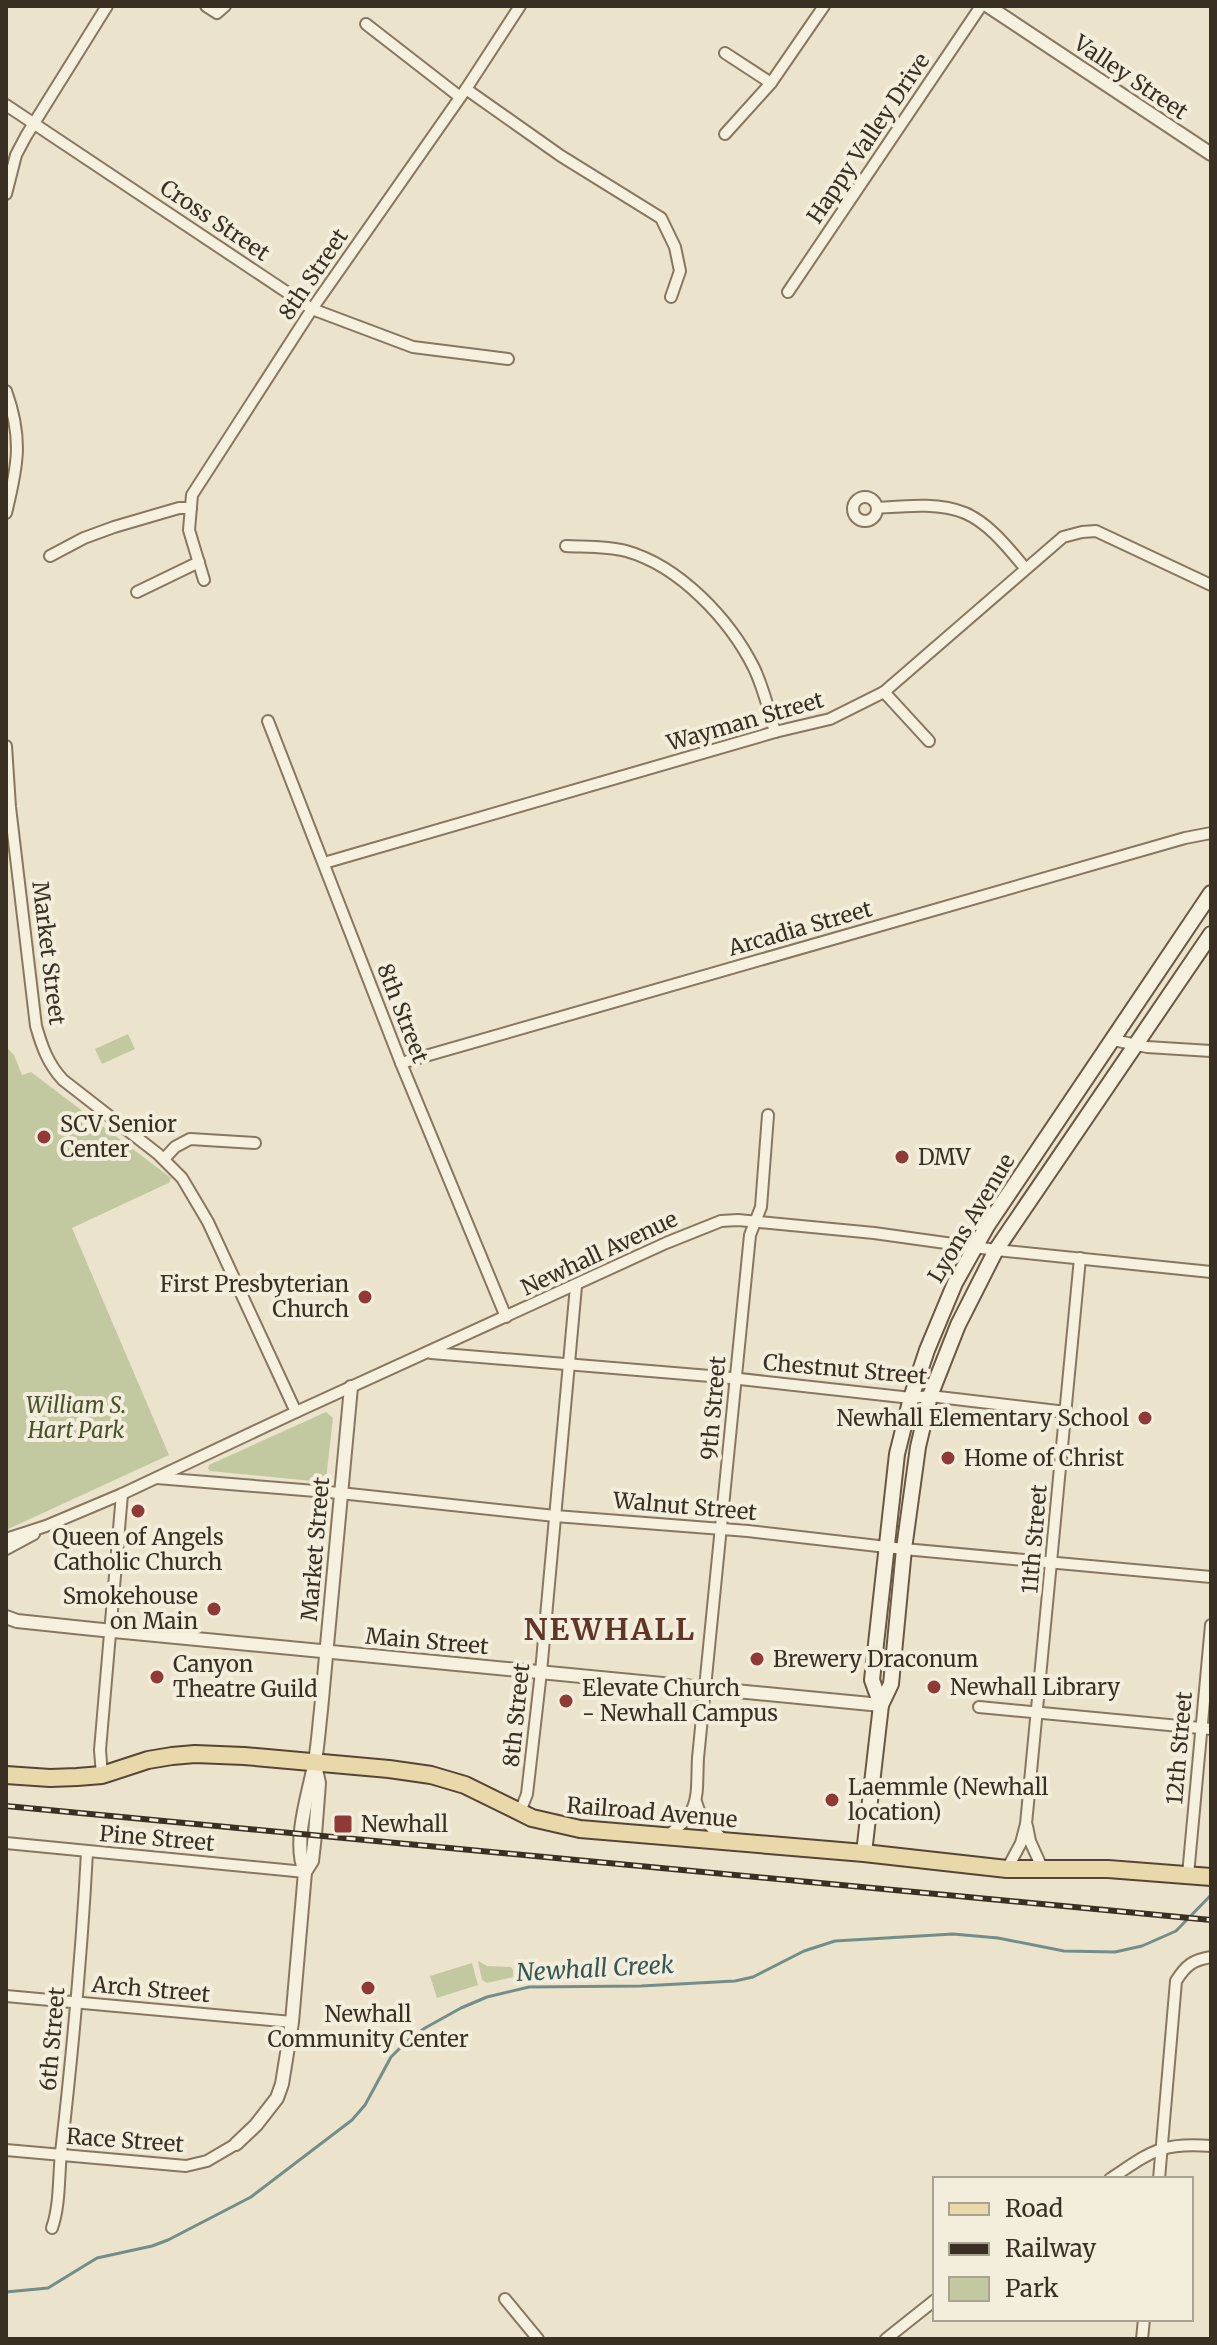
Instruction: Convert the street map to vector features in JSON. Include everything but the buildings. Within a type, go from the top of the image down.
[{"type":"main road","name":"Lyons Avenue","points":[[881,1705],[872,1680],[897,1454],[911,1398],[940,1318],[975,1246],[1211,893]]},
{"type":"main road","name":"Lyons Avenue","points":[[864,1853],[881,1705],[891,1684],[918,1447],[930,1396],[958,1325],[996,1250],[1211,934]]},
{"type":"main road","name":"Railroad Avenue","points":[[6,1775],[50,1778],[102,1775],[148,1760],[195,1754],[389,1769],[450,1780],[520,1812],[563,1827],[864,1853],[1007,1869],[1108,1869],[1201,1876]]},
{"type":"street","points":[[6,194],[16,155],[107,6]]},
{"type":"street","points":[[206,6],[217,13],[225,6]]},
{"type":"street","name":"8th Street","points":[[204,580],[189,530],[192,495],[312,309],[520,6]]},
{"type":"street","points":[[725,134],[771,83],[824,6]]},
{"type":"street","name":"Happy Valley Drive","points":[[788,292],[981,6]]},
{"type":"street","name":"Valley Street","points":[[988,6],[1211,154]]},
{"type":"street","points":[[366,24],[463,93],[661,218],[675,247],[680,271],[671,297]]},
{"type":"street","points":[[725,53],[771,83]]},
{"type":"street","name":"Cross Street","points":[[6,105],[312,309],[413,347],[508,359]]},
{"type":"street","points":[[6,391],[16,422],[18,441],[6,513]]},
{"type":"street","points":[[877,508],[942,507],[967,513],[999,537],[1025,568]]},
{"type":"street","points":[[50,556],[114,527],[179,508],[191,508]]},
{"type":"street","name":"Wayman Street","points":[[324,863],[775,732],[830,719],[884,692],[1063,537],[1096,531],[1211,585]]},
{"type":"street","points":[[566,546],[627,551],[647,559],[688,585],[729,630],[753,666],[775,732]]},
{"type":"street","points":[[137,592],[199,562]]},
{"type":"street","points":[[884,692],[929,741]]},
{"type":"street","name":"8th Street","points":[[268,721],[401,1063],[506,1317]]},
{"type":"street","name":"Market Street","points":[[6,746],[10,807],[36,1026],[42,1047],[53,1069],[63,1080],[164,1159],[182,1178],[208,1222],[296,1412]]},
{"type":"street","name":"Arcadia Street","points":[[401,1063],[1211,833]]},
{"type":"street","points":[[1113,1040],[1135,1045],[1211,1051]]},
{"type":"street","name":"9th Street","points":[[696,1802],[750,1235],[761,1207],[768,1115]]},
{"type":"street","points":[[164,1159],[175,1147],[190,1139],[255,1143]]},
{"type":"street","name":"Newhall Avenue","points":[[6,1539],[122,1494],[666,1243],[721,1221],[755,1221],[1211,1272]]},
{"type":"street","name":"11th Street","points":[[1007,1869],[1021,1843],[1026,1824],[1080,1258]]},
{"type":"street","name":"8th Street","points":[[520,1812],[527,1794],[541,1672],[576,1286]]},
{"type":"street","name":"Chestnut Street","points":[[428,1353],[911,1398],[930,1396],[1066,1412]]},
{"type":"street","name":"Market Street","points":[[236,2144],[277,2098],[292,2022],[305,1872],[312,1861],[315,1835],[319,1783],[314,1763],[351,1387]]},
{"type":"street","name":"Walnut Street","points":[[155,1478],[1211,1577]]},
{"type":"street","points":[[102,1775],[100,1750],[122,1494]]},
{"type":"street","name":"Newhall Avenue","points":[[6,1549],[46,1526]]},
{"type":"street","name":"Main Street","points":[[10,1621],[881,1705]]},
{"type":"street","name":"12th Street","points":[[1201,1876],[1211,1625]]},
{"type":"street","points":[[979,1707],[1206,1729]]},
{"type":"street","points":[[667,1836],[684,1824],[696,1802]]},
{"type":"street","points":[[696,1802],[701,1816],[723,1840]]},
{"type":"street","name":"11th Street","points":[[1026,1824],[1043,1870]]},
{"type":"street","name":"Pine Street","points":[[6,1843],[305,1872]]},
{"type":"street","name":"6th Street","points":[[52,2228],[56,2218],[87,1852]]},
{"type":"street","points":[[1159,2177],[1176,1981],[1185,1966],[1196,1959],[1211,1957]]},
{"type":"street","name":"Arch Street","points":[[6,1996],[292,2022]]},
{"type":"street","name":"Race Street","points":[[6,2150],[186,2166],[207,2161],[236,2144]]},
{"type":"street","points":[[1113,2177],[1162,2148],[1181,2144],[1211,2146]]},
{"type":"street","points":[[505,2299],[538,2339]]},
{"type":"street","points":[[886,2339],[933,2302]]},
{"type":"green space","points":[[128,1034],[135,1049],[102,1064],[95,1049]]},
{"type":"green space","name":"William S. Hart Park","points":[[6,1047],[14,1055],[22,1075],[31,1072],[171,1178],[169,1183],[72,1228],[169,1455],[6,1530]]},
{"type":"green space","points":[[326,1412],[333,1418],[326,1479],[323,1482],[208,1469],[209,1465]]},
{"type":"green space","points":[[478,1961],[487,1966],[511,1967],[513,1977],[487,1983],[482,1980]]},
{"type":"green space","points":[[472,1963],[478,1985],[437,1998],[430,1976]]},
{"type":"waterway","name":"Newhall Creek","points":[[6,2292],[48,2288],[97,2258],[168,2240],[251,2197],[352,2120],[365,2105],[391,2057],[406,2042],[425,2028],[487,1997],[529,1987],[735,1981],[753,1977],[804,1951],[835,1941],[953,1934],[998,1938],[1064,1951],[1115,1952],[1142,1946],[1176,1931],[1211,1895]]},
{"type":"railway","points":[[6,1806],[1211,1920]]},
{"type":"place","name":"SCV Senior Center","points":[[44,1137]]},
{"type":"place","name":"DMV","points":[[902,1157]]},
{"type":"place","name":"First Presbyterian Church","points":[[365,1297]]},
{"type":"place","name":"Newhall Elementary School","points":[[1145,1418]]},
{"type":"place","name":"Home of Christ","points":[[948,1458]]},
{"type":"place","name":"Queen of Angels Catholic Church","points":[[138,1511]]},
{"type":"place","name":"Smokehouse on Main","points":[[214,1609]]},
{"type":"place","name":"Brewery Draconum","points":[[757,1659]]},
{"type":"place","name":"Canyon Theatre Guild","points":[[157,1677]]},
{"type":"place","name":"Newhall Library","points":[[934,1687]]},
{"type":"place","name":"Elevate Church - Newhall Campus","points":[[566,1701]]},
{"type":"place","name":"Laemmle (Newhall location)","points":[[832,1800]]},
{"type":"place","name":"Newhall","points":[[343,1824]]},
{"type":"place","name":"Newhall Community Center","points":[[368,1988]]},
{"type":"district","name":"NEWHALL","points":[[610,1630]]}]
